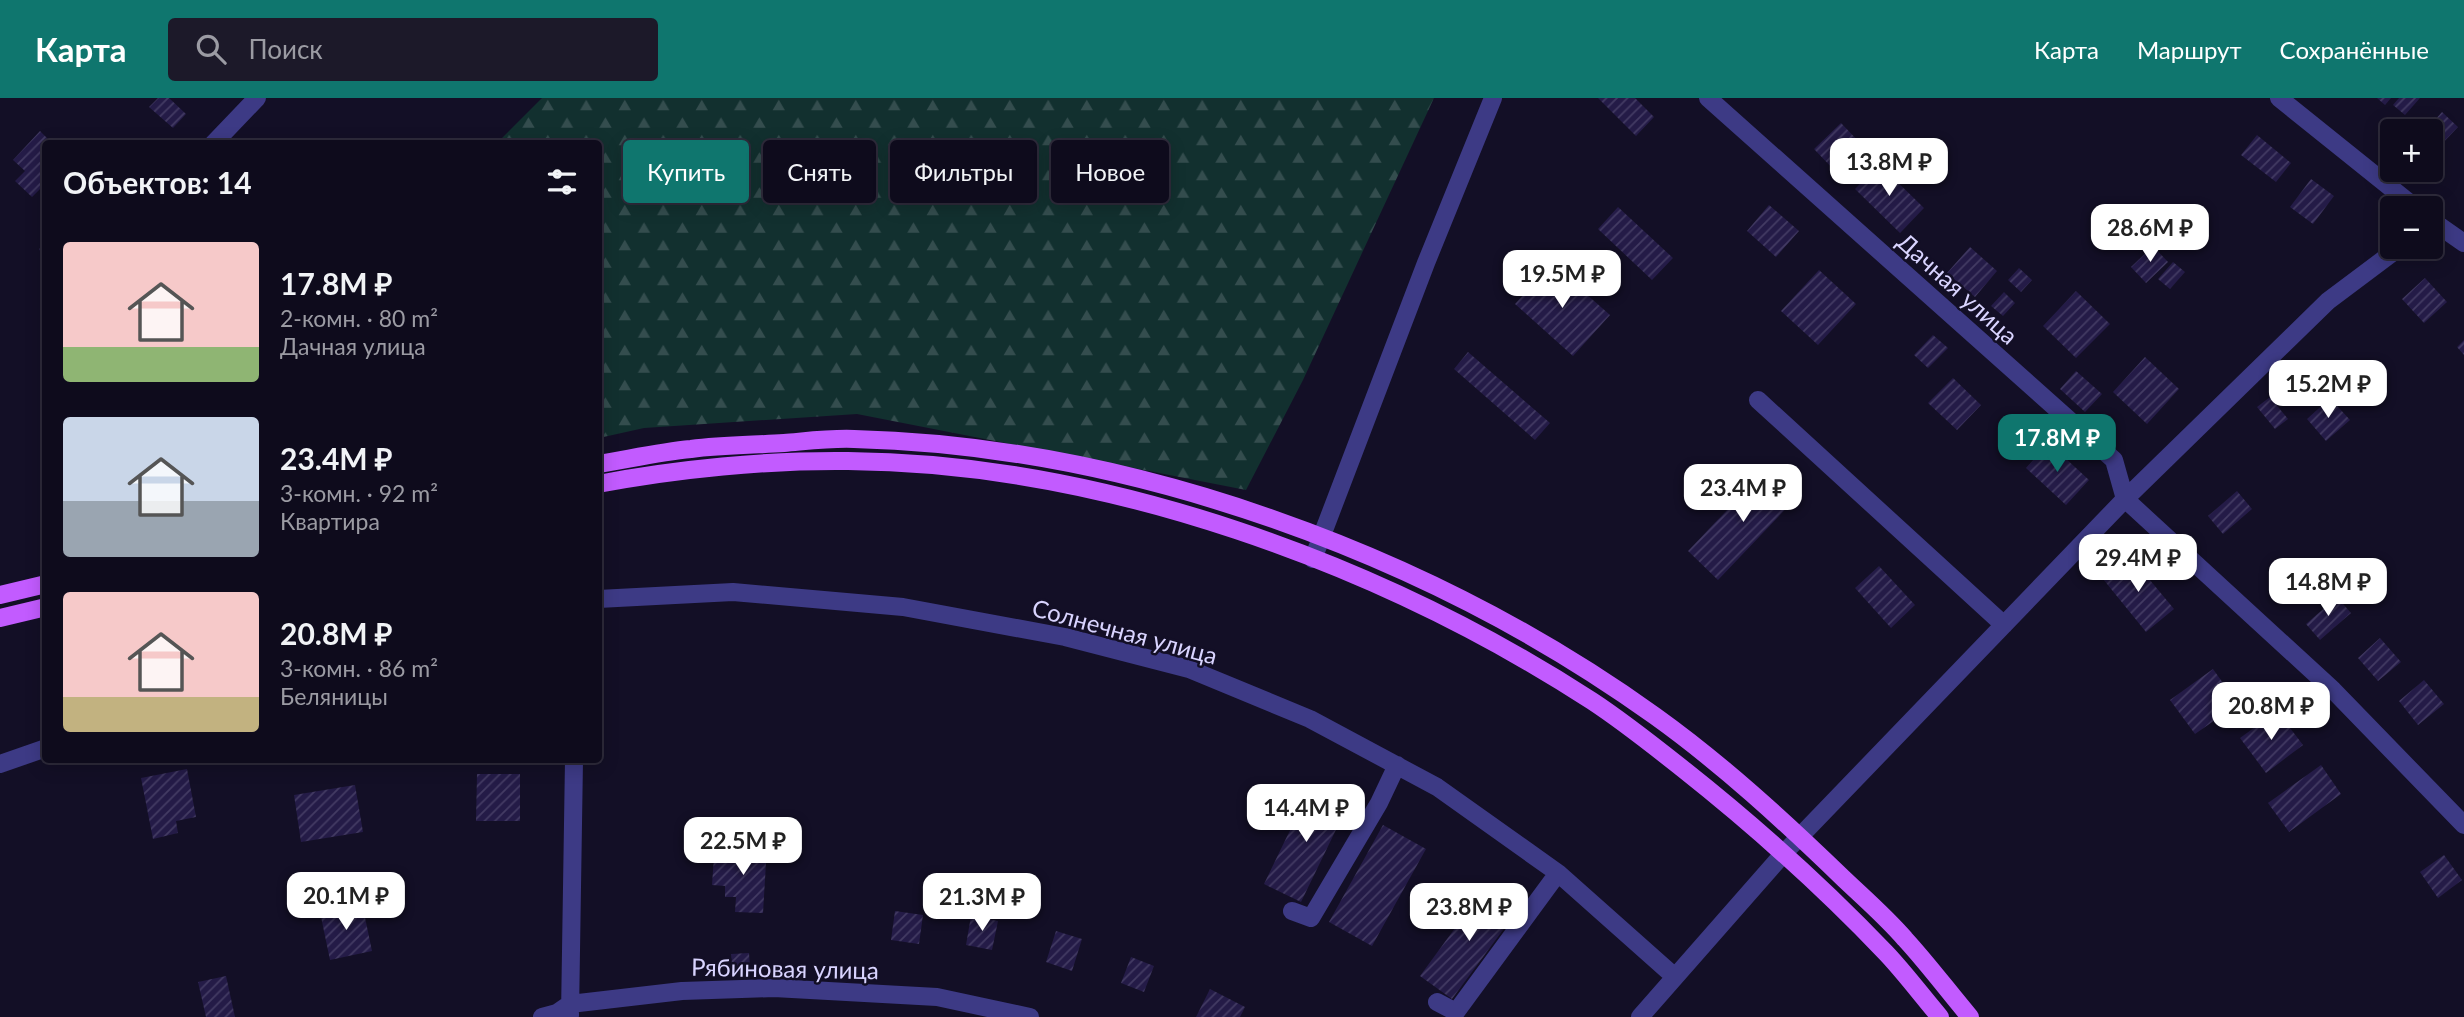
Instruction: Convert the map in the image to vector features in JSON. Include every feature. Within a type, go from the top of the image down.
[{"type":"main road","points":[[602,463],[693,448],[852,439],[965,447],[1032,457],[1128,477],[1209,499],[1322,537],[1441,590],[1499,620],[1606,683],[1656,717],[1800,836],[1903,936],[1969,1017]]},
{"type":"main road","points":[[602,483],[702,470],[800,462],[849,461],[961,469],[1032,478],[1120,497],[1203,519],[1313,559],[1431,609],[1548,673],[1640,736],[1731,807],[1784,853],[1888,955],[1940,1017]]},
{"type":"main road","points":[[0,595],[42,585]]},
{"type":"main road","points":[[0,618],[42,608]]},
{"type":"street","points":[[217,140],[257,98]]},
{"type":"street","points":[[1313,559],[1426,263],[1493,98]]},
{"type":"street","name":"Дачная улица","points":[[1707,98],[2113,460],[2125,499]]},
{"type":"street","points":[[2279,98],[2402,196]]},
{"type":"street","points":[[2443,229],[2464,243]]},
{"type":"street","points":[[1640,1017],[1784,853],[2125,499],[2328,301],[2384,259]]},
{"type":"street","points":[[1758,400],[2004,625]]},
{"type":"street","points":[[2125,499],[2333,690],[2464,825]]},
{"type":"street","name":"Солнечная улица","points":[[602,598],[733,592],[903,607],[1065,637],[1189,669],[1310,719],[1437,787],[1558,873],[1675,977]]},
{"type":"street","points":[[0,764],[42,749]]},
{"type":"street","points":[[570,1011],[574,763]]},
{"type":"street","points":[[1292,911],[1311,918],[1379,803],[1397,765]]},
{"type":"street","points":[[1437,1002],[1456,1012],[1558,873]]},
{"type":"street","name":"Рябиновая улица","points":[[542,1017],[681,991],[774,988],[937,997],[1030,1017]]},
{"type":"green space","points":[[542,98],[1434,98],[1303,380],[1246,490],[857,414],[644,428],[602,437],[602,140],[500,140]]},
{"type":"building","points":[[158,98],[169,98],[186,114],[173,128],[149,107]]},
{"type":"building","points":[[1598,98],[1635,98],[1654,117],[1636,136]]},
{"type":"building","points":[[2377,98],[2391,98],[2385,105]]},
{"type":"building","points":[[2399,98],[2420,98],[2405,115],[2393,105]]},
{"type":"building","points":[[2442,112],[2458,127],[2443,143],[2443,119],[2436,119]]},
{"type":"building","points":[[1841,123],[1862,145],[1835,171],[1814,149]]},
{"type":"building","points":[[40,131],[49,140],[42,140],[42,187],[32,197],[15,181],[25,171],[13,160]]},
{"type":"building","points":[[2257,135],[2291,163],[2276,182],[2241,155]]},
{"type":"building","points":[[1879,164],[1924,208],[1900,233],[1855,189]]},
{"type":"building","points":[[2311,179],[2334,196],[2313,224],[2290,207]]},
{"type":"building","points":[[1769,205],[1799,231],[1776,257],[1747,231]]},
{"type":"building","points":[[1618,207],[1673,258],[1652,280],[1598,229]]},
{"type":"building","points":[[2153,246],[2168,262],[2146,283],[2131,267]]},
{"type":"building","points":[[1970,247],[1997,271],[1975,297],[1947,273]]},
{"type":"building","points":[[2173,262],[2185,272],[2170,289],[2158,279]]},
{"type":"building","points":[[1551,263],[1610,315],[1573,356],[1515,304]]},
{"type":"building","points":[[2019,268],[2032,280],[2021,292],[2008,280]]},
{"type":"building","points":[[1819,270],[1856,304],[1818,345],[1781,311]]},
{"type":"building","points":[[2425,278],[2447,302],[2424,323],[2402,299]]},
{"type":"building","points":[[2076,291],[2110,324],[2076,358],[2043,326]]},
{"type":"building","points":[[2004,292],[2015,303],[2003,316],[1991,306]]},
{"type":"building","points":[[1933,335],[1948,348],[1928,368],[1914,355]]},
{"type":"building","points":[[2464,340],[2464,355],[2457,347]]},
{"type":"building","points":[[1468,352],[1550,423],[1535,440],[1454,369]]},
{"type":"building","points":[[2145,357],[2179,389],[2147,424],[2113,392]]},
{"type":"building","points":[[2076,371],[2102,394],[2085,412],[2060,389]]},
{"type":"building","points":[[1953,378],[1981,405],[1957,430],[1928,403]]},
{"type":"building","points":[[2270,397],[2288,419],[2275,429],[2257,407]]},
{"type":"building","points":[[2330,398],[2350,420],[2326,441],[2307,419]]},
{"type":"building","points":[[2049,443],[2089,480],[2066,505],[2026,468]]},
{"type":"building","points":[[1768,467],[1798,496],[1718,580],[1688,551]]},
{"type":"building","points":[[2237,491],[2252,509],[2223,534],[2208,516]]},
{"type":"building","points":[[2130,556],[2174,609],[2146,632],[2103,579]]},
{"type":"building","points":[[1879,566],[1915,605],[1891,628],[1855,588]]},
{"type":"building","points":[[2337,597],[2351,613],[2320,640],[2306,624]]},
{"type":"building","points":[[2380,638],[2401,662],[2378,681],[2358,658]]},
{"type":"building","points":[[2213,669],[2238,704],[2195,734],[2170,700]]},
{"type":"building","points":[[2424,680],[2444,704],[2418,725],[2399,701]]},
{"type":"building","points":[[2277,711],[2303,745],[2266,773],[2240,738]]},
{"type":"building","points":[[2321,765],[2341,794],[2289,832],[2268,803]]},
{"type":"building","points":[[187,769],[196,817],[176,821],[178,833],[153,839],[141,778]]},
{"type":"building","points":[[477,774],[520,774],[520,821],[476,821]]},
{"type":"building","points":[[355,785],[363,832],[301,842],[294,795]]},
{"type":"building","points":[[1311,787],[1348,805],[1301,902],[1264,884]]},
{"type":"building","points":[[1383,825],[1426,849],[1372,946],[1329,922]]},
{"type":"building","points":[[735,844],[767,846],[763,913],[735,912],[736,897],[725,897],[725,886],[712,885],[714,856],[735,857]]},
{"type":"building","points":[[2444,855],[2462,880],[2438,898],[2420,872]]},
{"type":"building","points":[[1485,887],[1517,911],[1452,999],[1420,976]]},
{"type":"building","points":[[362,903],[372,951],[330,960],[320,912]]},
{"type":"building","points":[[895,911],[923,915],[919,944],[891,940]]},
{"type":"building","points":[[971,916],[998,921],[992,950],[966,945]]},
{"type":"building","points":[[1056,931],[1082,939],[1072,971],[1046,962]]},
{"type":"building","points":[[749,953],[750,966],[732,967],[731,954]]},
{"type":"building","points":[[1131,957],[1154,966],[1144,992],[1121,983]]},
{"type":"building","points":[[226,976],[235,1017],[206,1017],[198,982]]},
{"type":"building","points":[[1210,989],[1245,1007],[1240,1017],[1196,1017]]}]
